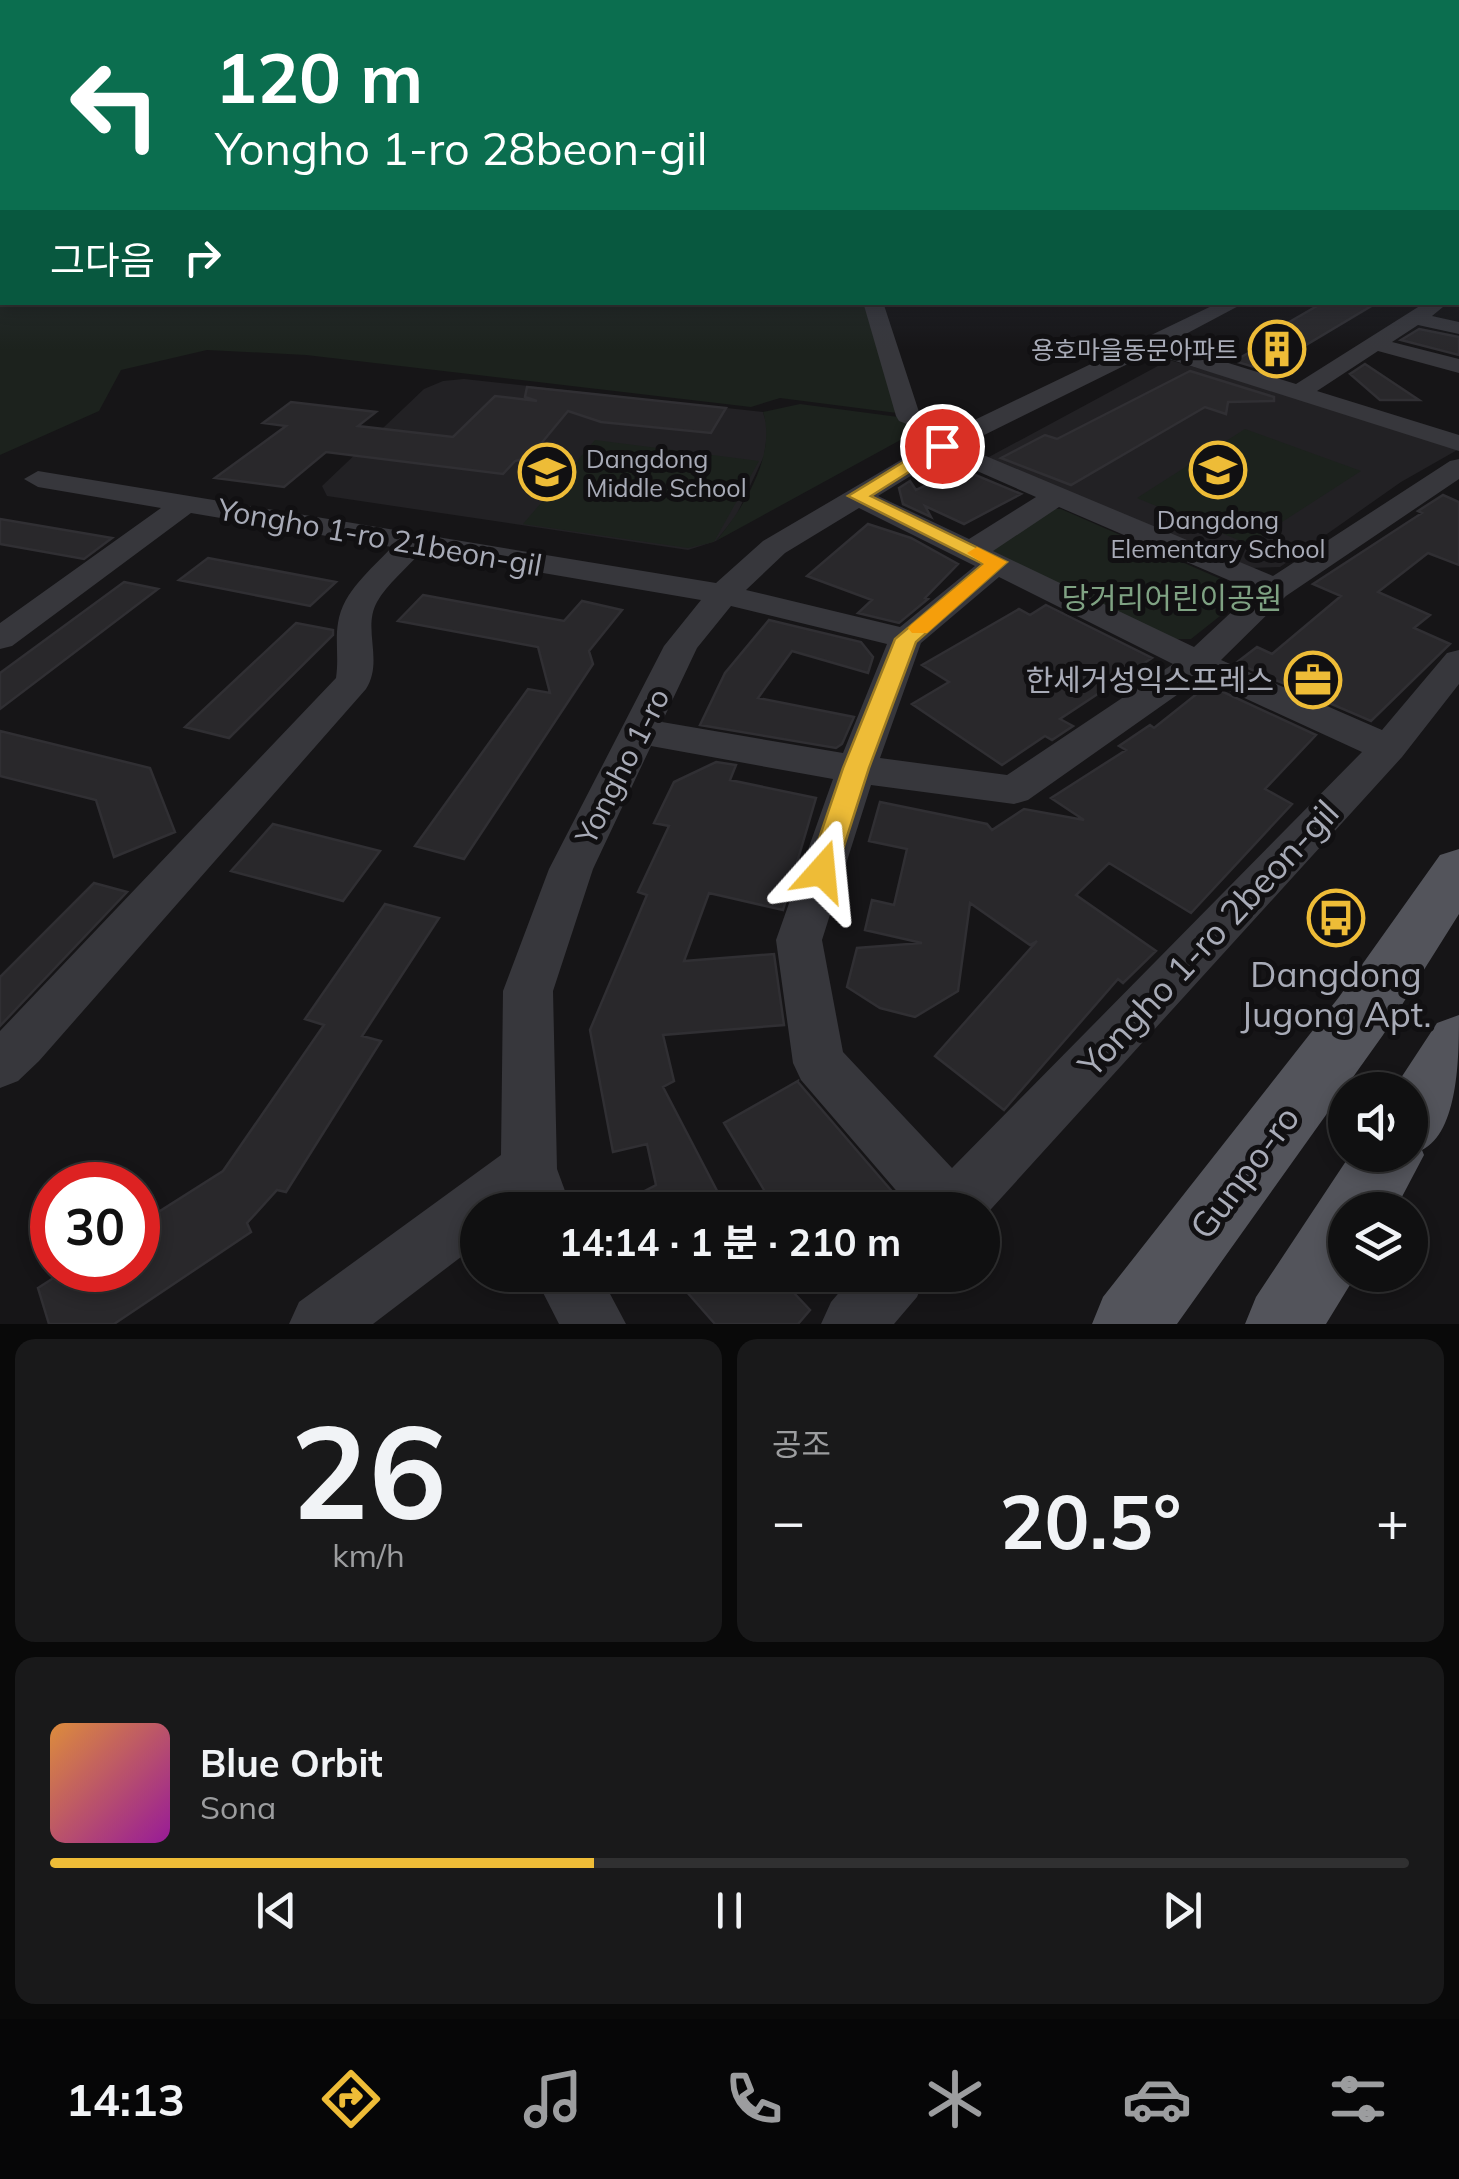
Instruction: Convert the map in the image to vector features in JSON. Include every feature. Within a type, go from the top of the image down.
[{"type":"main road","name":"Gunpo-ro","points":[[1130,1324],[1360,1016],[1459,870]]},
{"type":"main road","points":[[1428,1093],[1459,1043]]},
{"type":"main road","points":[[1283,1324],[1328,1253]]},
{"type":"street","points":[[874,305],[908,416],[1058,495],[1276,589]]},
{"type":"street","name":"Yongho 1-ro","points":[[536,1189],[528,990],[570,869],[681,646],[723,594],[774,547],[951,441],[1231,305]]},
{"type":"street","points":[[1298,393],[1436,305]]},
{"type":"street","points":[[1416,318],[1459,328]]},
{"type":"street","points":[[1372,343],[1459,366]]},
{"type":"street","points":[[1148,346],[1459,443]]},
{"type":"street","points":[[640,731],[1014,790],[1198,663],[1276,589],[1459,467]]},
{"type":"street","name":"Yongho 1-ro 21beon-gil","points":[[38,480],[723,594],[906,639]]},
{"type":"street","points":[[935,1192],[819,1063],[799,940],[856,768],[906,639],[985,556],[1058,495]]},
{"type":"street","points":[[858,496],[1198,663],[1388,748]]},
{"type":"street","points":[[0,639],[185,504]]},
{"type":"street","points":[[0,1064],[22,1046],[353,680],[358,651],[354,626],[360,600],[414,542]]},
{"type":"street","name":"Yongho 1-ro 2beon-gil","points":[[968,1192],[1388,748],[1459,662]]},
{"type":"street","points":[[321,1324],[536,1189]]},
{"type":"street","points":[[576,1292],[594,1324]]},
{"type":"street","points":[[853,1324],[880,1292]]},
{"type":"shaded area","name":"Dangdong Elementary School","points":[[1169,360],[1284,392],[1459,449],[1401,482],[1280,567],[1249,568],[987,458]]},
{"type":"shaded area","name":"Dangdong Middle School","points":[[464,379],[763,412],[768,429],[764,456],[736,516],[716,541],[688,550],[327,496],[322,486],[424,389],[443,381]]},
{"type":"green space","points":[[0,305],[867,305],[897,413],[780,398],[751,407],[306,355],[207,350],[121,370],[99,411],[0,455]]},
{"type":"green space","points":[[800,404],[906,418],[926,426],[716,541],[755,481],[765,446],[763,412]]},
{"type":"green space","points":[[1245,429],[1361,471],[1248,544],[1137,498]]},
{"type":"green space","points":[[595,440],[759,461],[714,542],[688,548],[523,524]]},
{"type":"green space","name":"당거리어린이공원","points":[[1049,509],[1061,509],[1239,587],[1244,597],[1191,639],[1172,639],[992,551]]},
{"type":"building","name":"용호마을동문아파트","points":[[1319,305],[1373,305],[1264,370],[1234,361],[1274,339],[1265,336]]},
{"type":"building","points":[[1419,329],[1459,337],[1459,355],[1401,340]]},
{"type":"building","points":[[1365,364],[1419,400],[1380,400],[1350,374]]},
{"type":"building","points":[[1190,371],[1274,397],[1274,401],[1228,402],[1226,414],[1205,407],[1071,485],[1001,458],[1045,435],[1057,439]]},
{"type":"building","points":[[527,387],[726,408],[711,433],[601,422],[568,411],[530,457],[515,461],[503,474],[326,452],[284,487],[215,478],[286,426],[263,423],[291,402],[376,412],[358,426],[453,437],[495,396],[537,401],[525,397]]},
{"type":"building","points":[[961,469],[1021,494],[964,524],[925,506],[931,517],[903,504],[899,488],[910,481],[916,490]]},
{"type":"building","points":[[1443,495],[1459,502],[1459,565],[1428,553],[1378,592],[1430,615],[1414,628],[1450,644],[1371,721],[1236,663],[1257,647],[1272,654],[1341,596],[1313,584]]},
{"type":"building","points":[[0,519],[112,538],[84,559],[0,544]]},
{"type":"building","points":[[868,524],[911,538],[958,564],[925,598],[928,599],[899,623],[858,613],[872,600],[807,576]]},
{"type":"building","points":[[208,558],[336,582],[310,606],[179,580]]},
{"type":"building","points":[[124,582],[158,589],[0,709],[0,673]]},
{"type":"building","points":[[423,595],[564,621],[582,601],[622,610],[589,651],[593,664],[464,859],[415,846],[528,689],[550,693],[538,647],[398,621]]},
{"type":"building","points":[[1046,605],[1152,658],[1060,719],[1073,726],[1052,740],[1045,736],[1002,765],[912,704],[949,682],[922,665],[1019,609],[1030,615]]},
{"type":"building","points":[[769,620],[861,642],[873,657],[868,673],[792,651],[758,698],[854,717],[842,744],[836,748],[700,725],[725,673]]},
{"type":"building","points":[[296,623],[333,630],[333,635],[229,738],[185,727]]},
{"type":"building","points":[[1208,685],[1316,735],[1265,789],[1292,804],[1191,913],[1109,863],[1076,895],[1156,951],[1123,983],[1118,979],[1004,1110],[935,1056],[1037,941],[1030,945],[970,903],[958,991],[915,1017],[880,1008],[847,987],[857,948],[922,943],[865,930],[872,900],[894,905],[907,849],[869,841],[880,802],[987,824],[992,830],[1024,809],[1084,820],[1051,798],[1126,750],[1119,746],[1150,725],[1154,728]]},
{"type":"building","points":[[0,731],[150,768],[175,832],[114,857],[96,800],[0,776]]},
{"type":"building","points":[[716,762],[736,765],[730,780],[816,798],[783,910],[709,893],[684,961],[774,954],[784,1025],[663,1035],[674,1081],[663,1087],[718,1192],[643,1192],[656,1185],[647,1144],[613,1152],[590,1030],[647,895],[638,892],[669,826],[654,823],[674,782]]},
{"type":"building","points":[[273,824],[380,851],[343,901],[231,871]]},
{"type":"building","points":[[94,883],[127,892],[0,1026],[0,977]]},
{"type":"building","points":[[385,904],[439,918],[362,1036],[381,1041],[286,1192],[277,1190],[247,1223],[251,1232],[114,1324],[49,1324],[39,1292],[160,1292],[160,1211],[223,1171],[324,1025],[305,1019]]},
{"type":"building","points":[[798,1081],[893,1192],[765,1192],[724,1123]]},
{"type":"building","points":[[687,1292],[793,1292],[810,1310],[798,1324],[715,1324]]},
{"type":"slow traffic","points":[[919,628],[997,562],[977,553]]},
{"type":"place","name":"용호마을동문아파트","points":[[1277,349]]},
{"type":"place","name":"Dangdong Elementary School","points":[[1218,470]]},
{"type":"place","name":"Dangdong Middle School","points":[[547,472]]},
{"type":"place","name":"한세거성익스프레스","points":[[1313,680]]},
{"type":"place","name":"Dangdong Jugong Apt.","points":[[1336,918]]},
{"type":"route","points":[[822,871],[856,768],[906,639],[997,562],[858,496],[942,446]]}]
